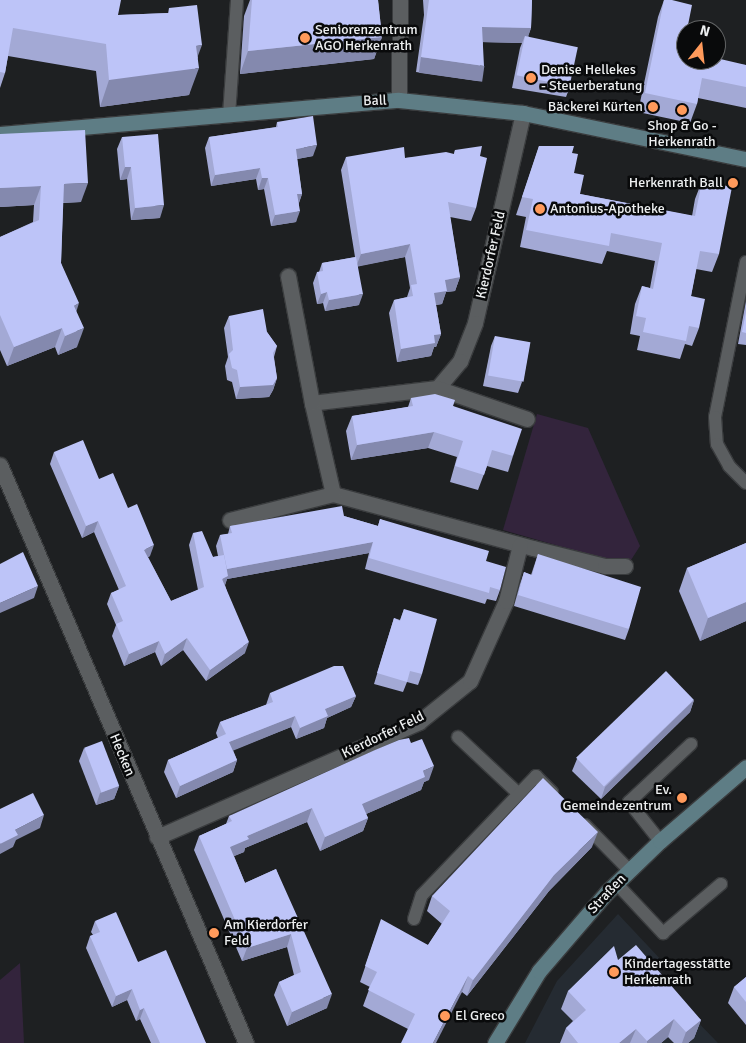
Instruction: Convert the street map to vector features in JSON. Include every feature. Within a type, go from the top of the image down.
[{"type":"main road","name":"Ball","points":[[0,134],[229,115],[336,103],[399,100],[523,113],[746,159]]},
{"type":"main road","name":"Straßen","points":[[495,1043],[539,971],[616,883],[660,841],[746,767]]},
{"type":"street","points":[[399,100],[400,0]]},
{"type":"street","name":"Kierdorfer Feld","points":[[437,388],[460,361],[475,323],[523,113]]},
{"type":"street","points":[[288,276],[312,403],[333,494]]},
{"type":"street","points":[[312,403],[437,388],[527,419]]},
{"type":"street","name":"Hecken","points":[[0,465],[246,1043]]},
{"type":"street","points":[[230,520],[333,494],[604,566],[626,566]]},
{"type":"street","name":"Kierdorfer Feld","points":[[157,837],[419,722],[470,681],[506,601],[520,545]]},
{"type":"lane","points":[[229,115],[237,0]]},
{"type":"lane","points":[[746,262],[715,417],[717,444],[729,466],[746,483]]},
{"type":"lane","points":[[458,737],[519,794]]},
{"type":"lane","points":[[660,841],[629,802],[692,744]]},
{"type":"lane","points":[[414,919],[422,896],[536,776],[563,803]]},
{"type":"lane","points":[[576,816],[629,870]]},
{"type":"lane","points":[[616,883],[663,933],[721,884]]},
{"type":"shaded area","points":[[537,414],[588,428],[640,546],[631,560],[608,560],[503,530]]},
{"type":"shaded area","name":"Kindertagesstätte Herkenrath","points":[[618,914],[664,963],[659,982],[718,1043],[525,1043],[557,981]]},
{"type":"shaded area","points":[[20,963],[24,1043],[0,1043],[0,980]]},
{"type":"building","points":[[0,0],[121,0],[118,15],[169,13],[169,8],[197,5],[202,45],[196,46],[199,68],[109,80],[106,44],[13,28],[5,73],[0,72]]},
{"type":"building","points":[[252,0],[378,0],[382,37],[248,51]]},
{"type":"building","points":[[429,0],[532,0],[531,28],[482,27],[484,66],[421,57]]},
{"type":"building","points":[[664,0],[692,5],[689,20],[676,20],[676,70],[726,70],[726,60],[746,65],[746,87],[702,78],[697,104],[645,93]]},
{"type":"building","points":[[525,36],[578,47],[570,86],[517,75]]},
{"type":"building","points":[[313,116],[317,145],[296,149],[302,194],[297,194],[300,211],[275,215],[268,178],[262,178],[260,168],[215,175],[209,137],[278,127],[277,122]]},
{"type":"building","points":[[85,130],[88,183],[64,184],[61,263],[79,303],[74,306],[84,328],[65,336],[62,328],[14,347],[0,315],[0,237],[39,220],[41,186],[0,188],[0,134]]},
{"type":"building","points":[[158,134],[164,205],[135,208],[131,167],[125,167],[122,137]]},
{"type":"building","points":[[482,146],[480,156],[487,158],[476,208],[448,202],[460,277],[445,280],[447,291],[434,293],[441,334],[434,335],[435,343],[401,349],[394,300],[413,296],[411,285],[417,284],[410,244],[361,254],[346,157],[404,147],[405,158],[446,152],[454,154],[455,150]]},
{"type":"building","points":[[539,146],[574,146],[572,153],[578,154],[574,173],[584,175],[580,194],[695,216],[702,181],[732,187],[719,254],[700,251],[691,296],[705,299],[699,328],[689,326],[686,341],[643,332],[646,318],[636,316],[642,286],[653,289],[662,243],[611,233],[609,246],[526,230],[533,199],[522,197]]},
{"type":"building","points":[[356,257],[363,294],[329,300],[327,292],[321,294],[317,272],[323,271],[322,263]]},
{"type":"building","points":[[263,309],[267,332],[277,346],[273,353],[277,378],[273,385],[240,387],[237,370],[232,368],[229,354],[233,350],[229,316]]},
{"type":"building","points":[[746,312],[746,333],[742,332]]},
{"type":"building","points":[[495,336],[530,342],[524,382],[488,375]]},
{"type":"building","points":[[435,394],[455,400],[453,406],[522,429],[513,456],[492,450],[484,475],[455,466],[463,441],[434,432],[357,445],[352,416],[413,406],[411,398]]},
{"type":"building","points":[[83,440],[99,479],[113,473],[128,508],[137,504],[154,545],[144,550],[171,601],[204,587],[193,533],[202,531],[213,557],[224,555],[228,576],[222,579],[249,642],[210,670],[187,638],[165,654],[159,641],[129,654],[116,624],[123,621],[111,593],[126,586],[98,521],[86,526],[54,452]]},
{"type":"building","points":[[342,506],[344,516],[378,526],[380,519],[489,551],[486,561],[506,567],[500,590],[490,587],[489,593],[369,558],[373,542],[227,569],[220,535],[232,533],[230,526]]},
{"type":"building","points":[[746,543],[746,602],[708,618],[687,568]]},
{"type":"building","points":[[23,552],[38,586],[0,603],[0,564]]},
{"type":"building","points":[[538,554],[641,587],[629,629],[518,595],[524,572],[532,575]]},
{"type":"building","points":[[404,609],[437,619],[422,674],[410,671],[407,682],[377,673],[394,618],[400,621]]},
{"type":"building","points":[[334,666],[343,666],[356,696],[325,709],[328,716],[300,728],[295,716],[229,742],[237,760],[180,786],[168,760],[226,734],[220,722],[273,702],[270,693]]},
{"type":"building","points":[[666,671],[694,700],[604,787],[576,758]]},
{"type":"building","points":[[409,738],[411,743],[422,739],[434,766],[423,771],[425,777],[362,804],[368,818],[325,837],[312,808],[247,836],[249,839],[230,847],[245,883],[276,869],[332,994],[292,1012],[279,982],[301,972],[291,934],[247,948],[199,836],[232,821],[229,816],[375,750]]},
{"type":"building","points":[[102,741],[119,786],[101,793],[84,748]]},
{"type":"building","points":[[543,778],[598,832],[554,875],[473,980],[468,976],[433,1043],[401,1043],[415,1014],[368,990],[377,972],[365,966],[381,919],[428,945],[450,911],[432,896]]},
{"type":"building","points":[[33,793],[44,815],[15,830],[18,835],[0,844],[0,809]]},
{"type":"building","points":[[116,912],[138,962],[166,950],[206,1043],[160,1043],[144,1008],[140,1010],[132,989],[116,996],[90,936],[100,932],[95,921]]},
{"type":"building","points":[[636,945],[701,1020],[686,1032],[674,1019],[647,1041],[636,1029],[619,1043],[578,1043],[566,1028],[586,1010],[568,991],[614,946],[618,960]]},
{"type":"building","points":[[746,977],[746,1002],[734,987]]},
{"type":"place","name":"Seniorenzentrum AGO Herkenrath","points":[[305,38]]},
{"type":"place","name":"Denise Hellekes - Steuerberatung","points":[[531,78]]},
{"type":"place","name":"Bäckerei Kürten","points":[[653,107]]},
{"type":"place","name":"Shop & Go - Herkenrath","points":[[682,110]]},
{"type":"place","name":"Herkenrath Ball","points":[[733,183]]},
{"type":"place","name":"Antonius-Apotheke","points":[[540,209]]},
{"type":"place","name":"Ev. Gemeindezentrum","points":[[682,798]]},
{"type":"place","name":"Am Kierdorfer Feld","points":[[214,933]]},
{"type":"place","name":"Kindertagesstätte Herkenrath","points":[[614,972]]},
{"type":"place","name":"El Greco","points":[[445,1016]]}]
